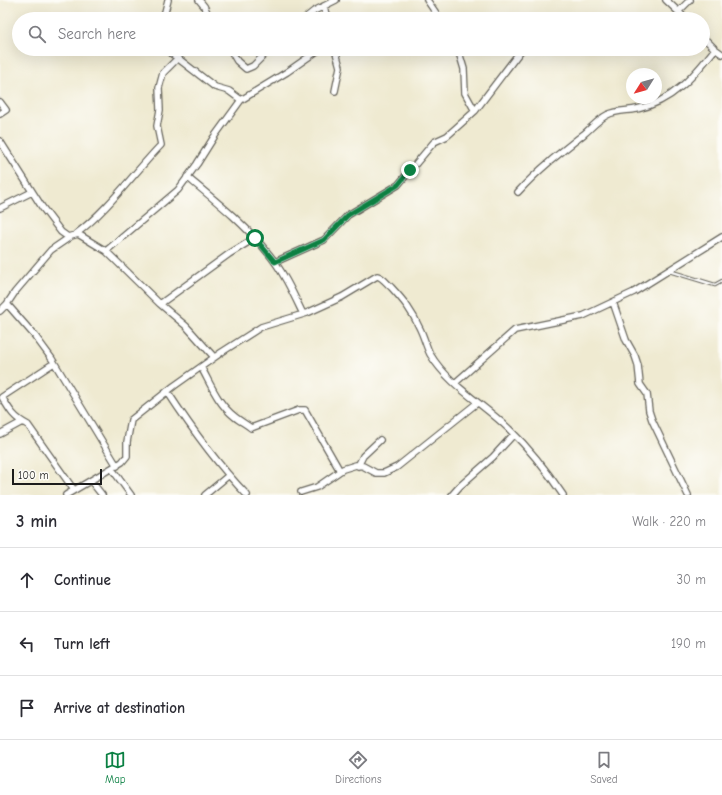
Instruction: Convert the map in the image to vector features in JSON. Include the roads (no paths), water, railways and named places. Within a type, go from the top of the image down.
[{"type":"street","points":[[165,12],[168,0]]},
{"type":"street","points":[[199,0],[207,12]]},
{"type":"street","points":[[427,0],[435,12]]},
{"type":"street","points":[[666,0],[678,11],[690,0]]},
{"type":"street","points":[[312,12],[333,1]]},
{"type":"street","points":[[324,6],[325,12]]},
{"type":"street","points":[[710,44],[722,54]]},
{"type":"street","points":[[710,56],[715,49]]},
{"type":"street","points":[[234,56],[237,61],[246,69],[253,66],[263,56]]},
{"type":"street","points":[[106,251],[173,194],[188,177],[241,100],[310,56]]},
{"type":"street","points":[[335,91],[340,67],[337,56]]},
{"type":"street","points":[[460,56],[464,68],[465,93],[475,111]]},
{"type":"street","points":[[275,262],[324,240],[348,215],[398,185],[434,142],[447,136],[475,111],[517,56]]},
{"type":"street","points":[[518,192],[532,177],[608,114],[637,109],[660,101],[683,86],[696,74],[710,56]]},
{"type":"street","points":[[0,311],[52,250],[85,228],[161,145],[157,126],[160,110],[159,88],[163,73],[178,58],[215,87],[229,91],[241,100]]},
{"type":"street","points":[[0,102],[6,110],[0,114]]},
{"type":"street","points":[[0,140],[32,192],[61,232],[65,236],[70,237]]},
{"type":"street","points":[[188,177],[231,214],[255,238],[275,262],[291,287],[303,314]]},
{"type":"street","points":[[0,208],[32,192]]},
{"type":"street","points":[[76,234],[106,251],[160,304],[186,326],[214,357]]},
{"type":"street","points":[[455,383],[515,330],[583,316],[634,292],[722,237]]},
{"type":"street","points":[[160,304],[229,254],[255,238]]},
{"type":"street","points":[[66,495],[114,468],[127,456],[127,442],[131,420],[214,357],[262,327],[303,314],[342,297],[374,277],[380,277],[408,306],[420,328],[430,354],[445,375],[509,428],[551,477],[563,495]]},
{"type":"street","points":[[613,302],[626,340],[638,365],[640,384],[647,394],[649,411],[652,420],[688,495]]},
{"type":"street","points":[[7,304],[35,336],[54,363],[130,495]]},
{"type":"street","points":[[54,363],[2,397],[12,414],[28,425],[74,490]]},
{"type":"street","points":[[201,367],[216,397],[224,408],[235,418],[251,428],[299,410],[305,410],[340,471]]},
{"type":"street","points":[[167,392],[207,448],[247,495]]},
{"type":"street","points":[[301,492],[317,487],[340,471],[358,466],[363,466],[376,473],[384,473],[397,467],[477,403]]},
{"type":"street","points":[[0,434],[22,422]]},
{"type":"street","points":[[452,495],[493,457],[514,434]]},
{"type":"street","points":[[358,466],[363,456],[380,440]]},
{"type":"street","points":[[205,495],[229,475]]},
{"type":"street","points":[[92,481],[102,495]]},
{"type":"lane","points":[[668,271],[716,285],[722,281]]}]
